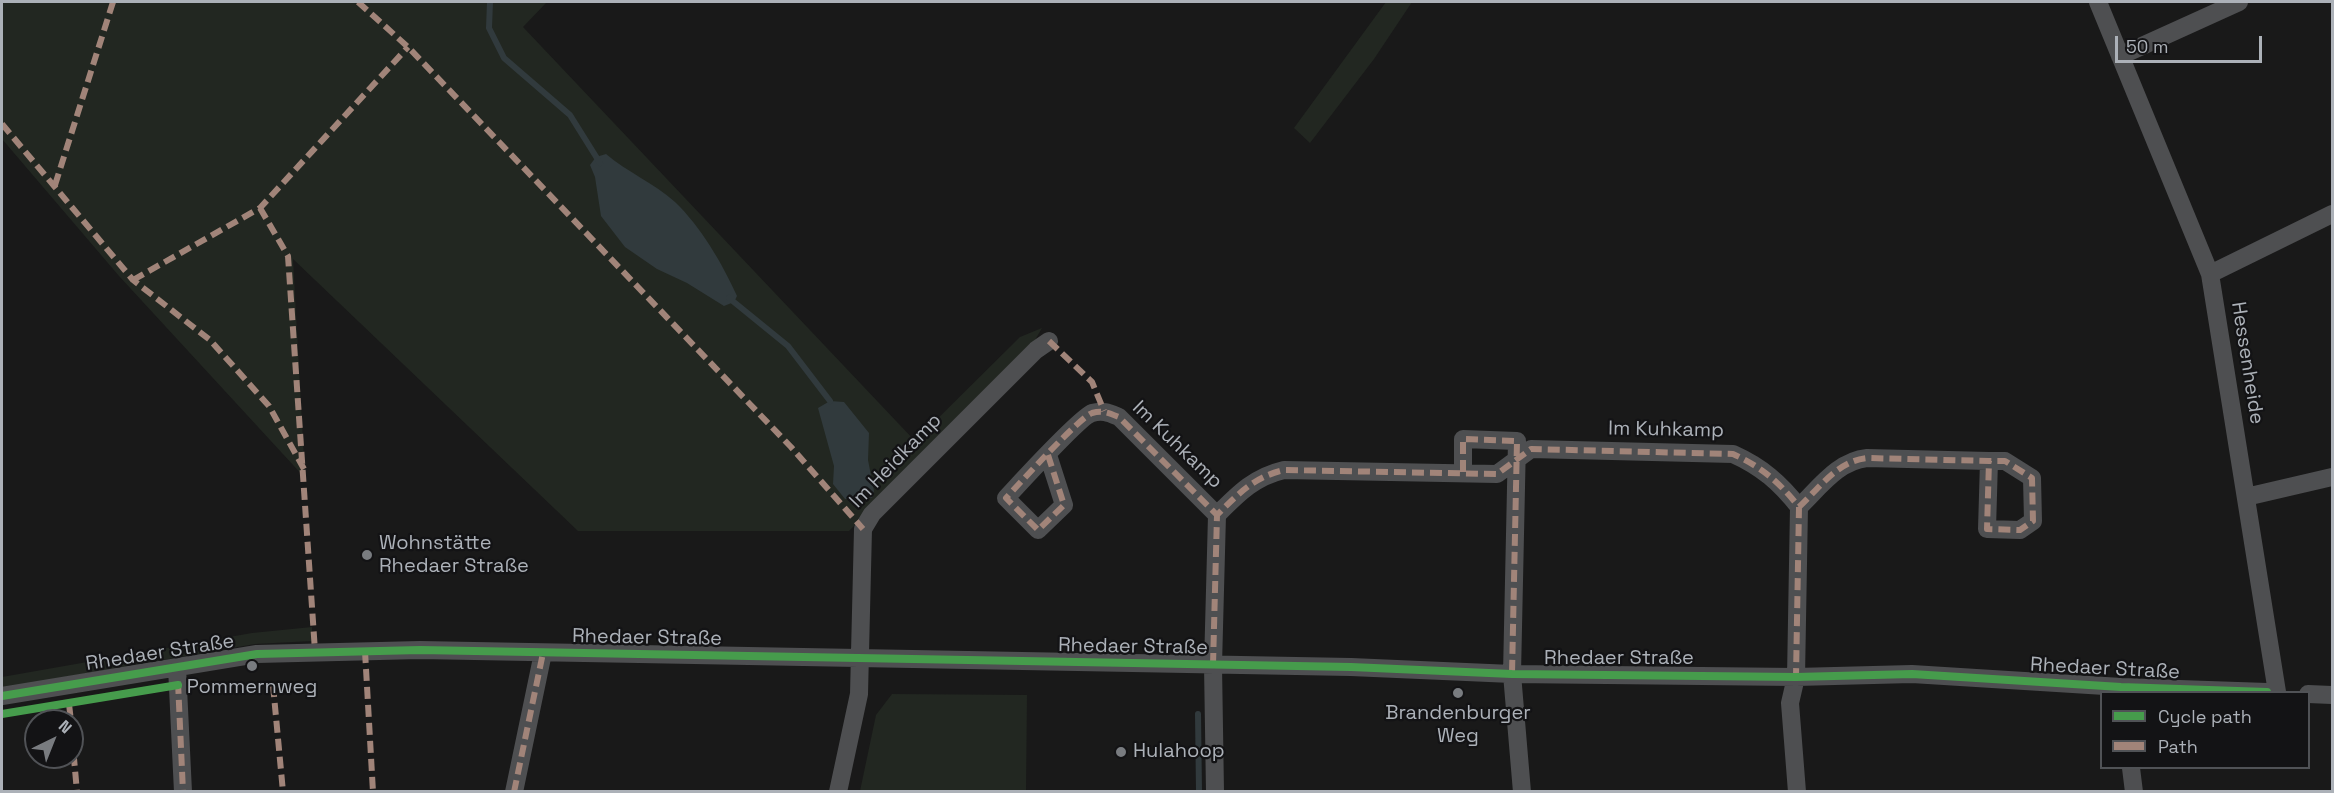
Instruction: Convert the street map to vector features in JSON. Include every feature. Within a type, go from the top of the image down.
[{"type":"street","name":"Hessenheide","points":[[2098,2],[2210,274],[2277,691]]},
{"type":"street","points":[[2120,56],[2239,2]]},
{"type":"street","points":[[2210,274],[2332,214]]},
{"type":"street","name":"Im Heidkamp","points":[[838,792],[860,694],[863,529],[872,514],[1036,350],[1049,341]]},
{"type":"street","name":"Im Kuhkamp","points":[[1048,455],[1089,414],[1104,411],[1119,417],[1217,515]]},
{"type":"street","points":[[1463,472],[1464,439],[1517,441],[1512,674],[1522,792]]},
{"type":"street","name":"Im Kuhkamp","points":[[1215,792],[1212,665],[1217,515],[1245,487],[1265,475],[1284,470],[1497,474],[1531,449],[1733,454],[1756,464],[1779,482],[1799,507]]},
{"type":"street","points":[[1797,792],[1790,703],[1796,677],[1799,507],[1842,466],[1854,459],[1989,461]]},
{"type":"street","points":[[2246,497],[2332,477]]},
{"type":"street","name":"Rhedaer Straße","points":[[2,696],[257,654],[315,651],[543,652],[860,658],[1512,674],[1796,677],[1912,674],[2121,690],[2170,691]]},
{"type":"street","points":[[514,792],[543,652]]},
{"type":"street","points":[[177,667],[183,792]]},
{"type":"street","points":[[2310,694],[2332,695]]},
{"type":"street","points":[[2131,769],[2134,792]]},
{"type":"shaded area","points":[[2,2],[547,2],[523,27],[915,441],[1020,337],[1042,328],[1031,347],[849,531],[578,531],[293,259],[305,478],[119,276],[2,139]]},
{"type":"shaded area","points":[[1386,2],[1412,2],[1374,59],[1310,143],[1294,128]]},
{"type":"shaded area","points":[[606,154],[667,195],[685,212],[725,271],[737,296],[734,302],[724,306],[687,283],[657,269],[625,247],[601,216],[595,177],[590,165],[596,157]]},
{"type":"shaded area","points":[[830,401],[844,402],[869,433],[868,460],[874,491],[872,498],[845,499],[833,484],[834,466],[818,408]]},
{"type":"shaded area","points":[[312,627],[312,641],[255,644],[2,688],[2,677],[252,633]]},
{"type":"shaded area","points":[[892,694],[1027,695],[1026,791],[860,791],[876,715]]},
{"type":"waterway","points":[[490,2],[489,28],[504,58],[570,115],[600,163]]},
{"type":"waterway","points":[[729,298],[788,346],[830,401]]},
{"type":"waterway","points":[[1198,714],[1199,792]]},
{"type":"marked path","points":[[55,185],[113,2]]},
{"type":"marked path","points":[[358,2],[408,47],[791,447],[863,529]]},
{"type":"marked path","points":[[133,280],[260,208],[408,47]]},
{"type":"marked path","points":[[2,124],[133,280],[210,340],[269,406],[304,469]]},
{"type":"marked path","points":[[260,208],[288,256],[315,651]]},
{"type":"marked path","points":[[1049,341],[1092,382],[1104,411]]},
{"type":"marked path","points":[[1048,455],[1064,505],[1038,530],[1006,498],[1075,426],[1085,417],[1099,412],[1119,417],[1217,515]]},
{"type":"marked path","points":[[1463,472],[1463,439],[1517,441],[1512,674]]},
{"type":"marked path","points":[[1213,665],[1217,515],[1255,482],[1284,470],[1497,474],[1531,449],[1733,454],[1770,476],[1799,507],[1796,677]]},
{"type":"marked path","points":[[1799,507],[1830,476],[1857,460],[1867,458],[2005,461],[2032,478],[2033,521],[2020,530],[1987,529],[1989,461]]},
{"type":"marked path","points":[[365,651],[373,792]]},
{"type":"marked path","points":[[514,792],[543,653]]},
{"type":"marked path","points":[[178,682],[183,792]]},
{"type":"marked path","points":[[273,685],[283,792]]},
{"type":"marked path","points":[[69,704],[70,709]]},
{"type":"marked path","points":[[75,769],[77,792]]},
{"type":"cycle path","points":[[2,696],[257,654],[420,650],[1351,667],[1512,674],[1796,677],[1912,674],[2121,687],[2238,691]]},
{"type":"cycle path","points":[[2,714],[178,685]]},
{"type":"place","name":"Wohnstätte Rhedaer Straße","points":[[367,555]]},
{"type":"place","name":"Pommernweg","points":[[252,666]]},
{"type":"place","name":"Brandenburger Weg","points":[[1458,693]]},
{"type":"place","name":"Hulahoop","points":[[1121,752]]}]
